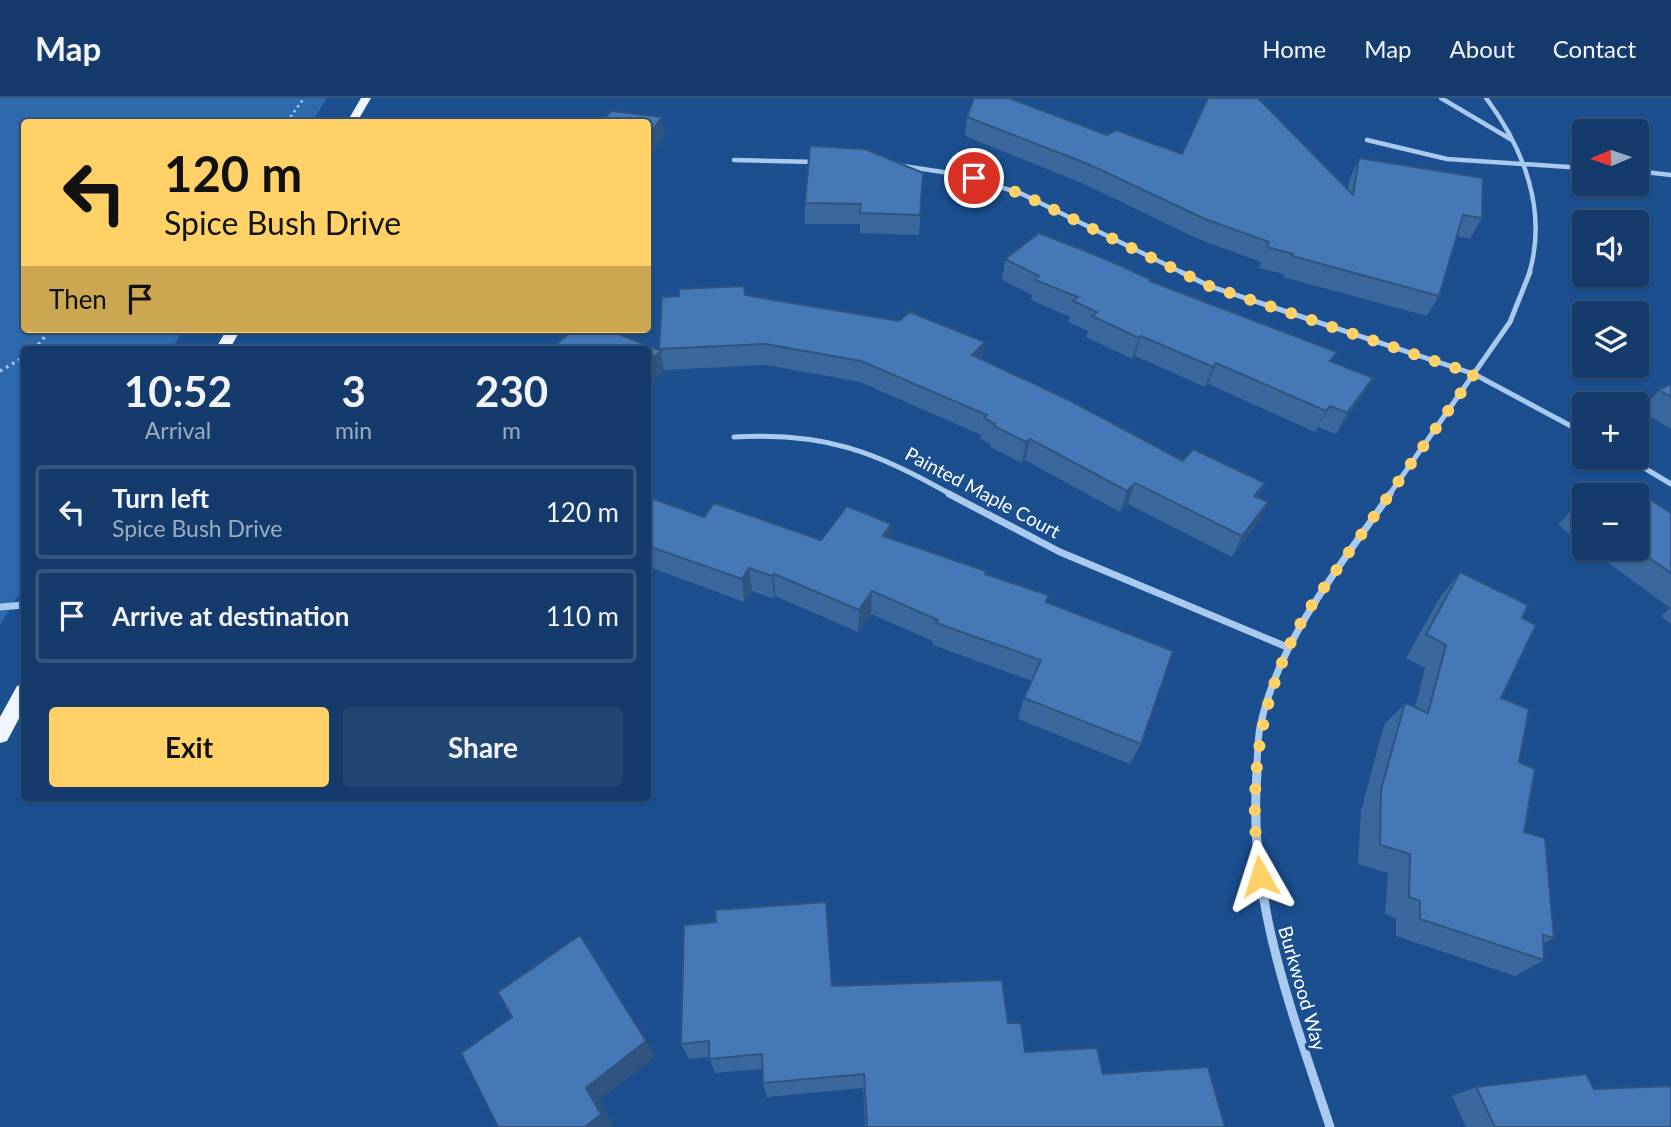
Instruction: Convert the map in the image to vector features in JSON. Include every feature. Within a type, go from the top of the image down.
[{"type":"main road","points":[[354,119],[366,98]]},
{"type":"main road","points":[[0,735],[21,697]]},
{"type":"street","points":[[1441,98],[1513,141]]},
{"type":"street","name":"Burkwood Way","points":[[1330,1127],[1272,951],[1256,850],[1254,807],[1261,727],[1287,647],[1309,609],[1518,308],[1532,272],[1537,225],[1532,185],[1513,141],[1486,98]]},
{"type":"street","points":[[1367,140],[1430,156],[1526,166],[1572,168]]},
{"type":"street","points":[[734,160],[832,163]]},
{"type":"street","points":[[888,164],[963,175],[1022,194],[1209,286],[1474,374],[1572,427]]},
{"type":"street","points":[[1649,172],[1671,175]]},
{"type":"street","name":"Painted Maple Court","points":[[734,437],[811,437],[878,454],[1030,537],[1287,647]]},
{"type":"street","points":[[1646,469],[1671,484]]},
{"type":"street","points":[[0,607],[21,606]]},
{"type":"path","points":[[289,119],[304,98]]},
{"type":"path","points":[[0,372],[21,359]]},
{"type":"shaded area","points":[[0,98],[327,98],[314,119],[21,119],[21,333],[182,333],[173,346],[21,346],[21,591],[0,625]]},
{"type":"building","points":[[974,98],[1009,98],[1107,135],[1116,130],[1182,154],[1208,98],[1258,98],[1353,195],[1359,158],[1483,178],[1482,218],[1463,215],[1439,296],[1267,247],[1269,242],[1205,219],[1088,164],[967,117]]},
{"type":"building","points":[[611,111],[662,117],[651,133],[651,119],[604,119]]},
{"type":"building","points":[[810,146],[865,149],[923,173],[920,215],[860,213],[861,204],[805,203]]},
{"type":"building","points":[[1039,233],[1103,258],[1152,280],[1150,281],[1337,352],[1330,361],[1373,378],[1347,413],[1330,406],[1326,411],[1216,363],[1213,367],[1141,336],[1139,338],[1092,316],[1097,312],[1073,301],[1078,297],[1035,280],[1039,276],[1005,259]]},
{"type":"building","points":[[744,286],[745,295],[899,321],[910,312],[985,342],[972,355],[1069,400],[1183,461],[1193,449],[1265,483],[1254,496],[1268,502],[1242,536],[1135,483],[1127,491],[1030,439],[1026,442],[994,426],[995,424],[984,418],[987,415],[861,361],[765,344],[659,349],[662,297],[679,296],[679,289]]},
{"type":"building","points":[[570,333],[616,333],[648,346],[554,346]]},
{"type":"building","points":[[651,347],[661,351],[651,359]]},
{"type":"building","points":[[1671,384],[1671,397],[1659,390]]},
{"type":"building","points":[[651,498],[704,517],[714,503],[821,540],[847,506],[891,524],[883,536],[1048,595],[1046,602],[1173,651],[1141,744],[1024,698],[1041,660],[936,623],[938,620],[872,591],[859,610],[774,574],[772,576],[749,568],[742,579],[651,547]]},
{"type":"building","points":[[1649,499],[1671,513],[1671,573],[1649,558]]},
{"type":"building","points":[[1460,572],[1528,605],[1522,618],[1536,625],[1501,698],[1529,709],[1519,762],[1535,769],[1524,832],[1545,838],[1554,938],[1543,935],[1544,960],[1420,919],[1420,901],[1409,897],[1410,854],[1380,845],[1381,790],[1405,703],[1428,713],[1446,645],[1426,634]]},
{"type":"building","points":[[826,902],[832,986],[1002,980],[1008,1023],[1021,1023],[1025,1052],[1097,1048],[1103,1074],[1208,1067],[1225,1127],[867,1127],[864,1074],[763,1083],[762,1054],[709,1059],[709,1041],[681,1044],[684,925],[716,922],[715,910]]},
{"type":"building","points":[[580,935],[646,1041],[586,1088],[601,1114],[585,1127],[498,1127],[461,1053],[512,1017],[498,992]]},
{"type":"building","points":[[1586,1074],[1594,1089],[1671,1086],[1671,1127],[1495,1127],[1476,1087]]},
{"type":"route","points":[[974,178],[1022,194],[1209,286],[1474,374],[1309,609],[1287,647],[1275,677],[1261,727],[1256,765],[1254,807],[1260,876]]}]
